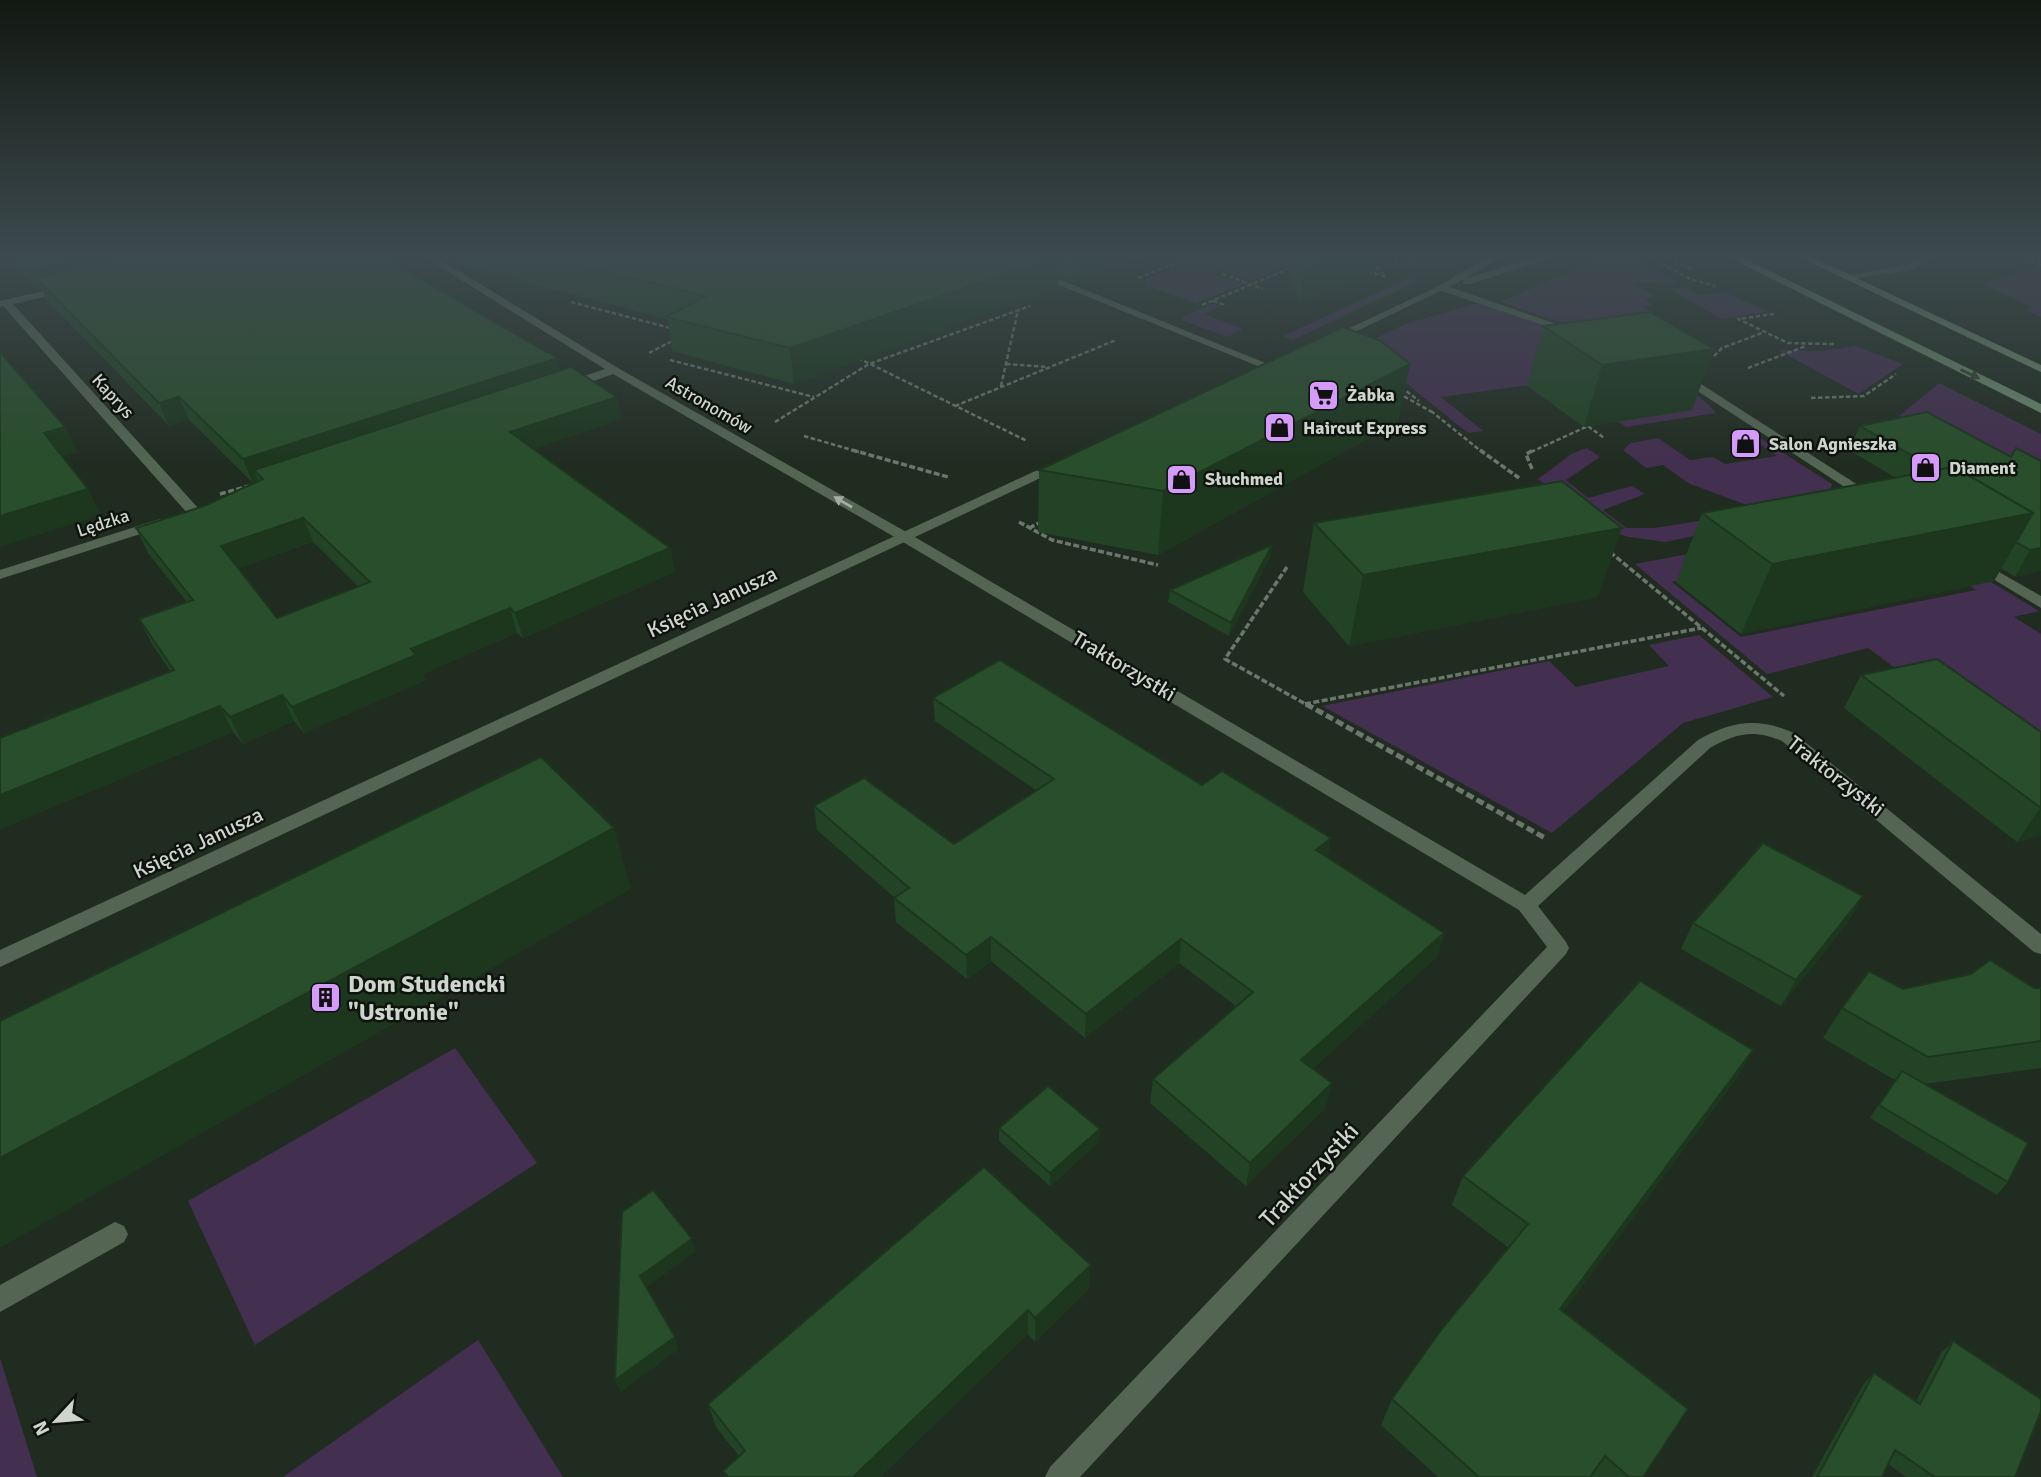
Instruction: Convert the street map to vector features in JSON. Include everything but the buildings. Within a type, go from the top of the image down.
[{"type":"main road","points":[[1873,326],[2041,409]]},
{"type":"main road","points":[[1950,326],[2041,369]]},
{"type":"street","name":"Kaprys","points":[[22,326],[188,514]]},
{"type":"street","name":"Astronomów","points":[[542,326],[903,536]]},
{"type":"street","points":[[1171,326],[1273,366],[1244,379]]},
{"type":"street","points":[[1318,345],[1360,326]]},
{"type":"street","points":[[1554,326],[1592,339]]},
{"type":"street","points":[[556,390],[614,370]]},
{"type":"street","points":[[1671,370],[1885,507]]},
{"type":"street","name":"Księcia Janusza","points":[[0,959],[1080,454]]},
{"type":"street","name":"Lędzka","points":[[0,575],[188,514]]},
{"type":"street","name":"Traktorzystki","points":[[903,536],[1526,905],[1559,948],[1060,1477]]},
{"type":"street","points":[[1969,558],[2041,603]]},
{"type":"street","name":"Traktorzystki","points":[[1526,905],[1704,744],[1741,726],[1759,727],[1788,737],[1813,755],[2041,946]]},
{"type":"street","points":[[0,1299],[115,1234]]},
{"type":"path","points":[[664,326],[676,329]]},
{"type":"path","points":[[781,430],[768,426],[869,364],[974,326]]},
{"type":"path","points":[[1000,387],[1014,326]]},
{"type":"path","points":[[1750,326],[1788,343],[1841,343]]},
{"type":"path","points":[[1671,370],[1709,365],[1722,348],[1763,333]]},
{"type":"path","points":[[955,406],[1122,337]]},
{"type":"path","points":[[678,338],[647,354],[815,398]]},
{"type":"path","points":[[1748,368],[1808,345]]},
{"type":"path","points":[[857,358],[1027,441]]},
{"type":"path","points":[[1006,364],[1049,368]]},
{"type":"path","points":[[1811,398],[1864,396],[1902,370]]},
{"type":"path","points":[[1392,381],[1519,478]]},
{"type":"path","points":[[1397,392],[1432,412]]},
{"type":"path","points":[[1532,469],[1526,454],[1556,438],[1588,426],[1604,438]]},
{"type":"path","points":[[794,433],[948,477]]},
{"type":"path","points":[[216,495],[262,482]]},
{"type":"path","points":[[1029,528],[1053,516]]},
{"type":"path","points":[[1012,518],[1052,540],[1158,565]]},
{"type":"path","points":[[1287,567],[1225,659],[1555,843]]},
{"type":"path","points":[[1305,704],[1702,628]]},
{"type":"path","points":[[1776,702],[1788,699]]},
{"type":"shaded area","points":[[1198,326],[1235,326],[1243,329],[1227,337]]},
{"type":"shaded area","points":[[1305,326],[1323,326],[1293,340],[1283,336]]},
{"type":"shaded area","points":[[1401,326],[1546,326],[1606,349],[1673,380],[1699,397],[1716,413],[1626,427],[1609,415],[1635,370],[1441,397],[1483,431],[1468,433],[1366,351],[1366,343]]},
{"type":"shaded area","points":[[1570,326],[1667,326],[1601,337]]},
{"type":"shaded area","points":[[1856,346],[1903,364],[1859,394],[1778,350],[1820,351]]},
{"type":"shaded area","points":[[1939,383],[2041,434],[2041,491],[2017,481],[1899,416]]},
{"type":"shaded area","points":[[1757,436],[1832,484],[1829,496],[1755,508],[1690,484],[1663,465],[1646,468],[1623,450],[1631,443],[1658,438],[1690,460],[1713,457],[1725,464],[1777,456],[1750,437]]},
{"type":"shaded area","points":[[1587,448],[1600,457],[1566,480],[1588,498],[1632,486],[1645,494],[1603,510],[1626,528],[1654,528],[1731,516],[1751,524],[1665,542],[1606,531],[1538,479],[1573,453]]},
{"type":"shaded area","points":[[1881,515],[2039,611],[2014,617],[2041,634],[2041,776],[1868,648],[1767,674],[1635,564],[1757,541],[1782,559],[1672,582],[1741,637],[1976,590],[1894,537]]},
{"type":"shaded area","points":[[1699,635],[1773,697],[1683,723],[1552,833],[1322,706],[1549,661],[1576,687],[1669,666],[1649,645]]},
{"type":"shaded area","points":[[455,1048],[537,1163],[255,1345],[188,1201]]},
{"type":"shaded area","points":[[478,1340],[563,1477],[283,1477]]},
{"type":"shaded area","points":[[0,1358],[37,1477],[0,1477]]},
{"type":"place","name":"Żabka","points":[[1324,395]]},
{"type":"place","name":"Haircut Express","points":[[1280,428]]},
{"type":"place","name":"Salon Agnieszka","points":[[1746,444]]},
{"type":"place","name":"Diament","points":[[1926,468]]},
{"type":"place","name":"Słuchmed","points":[[1182,479]]},
{"type":"place","name":"Dom Studencki \"Ustronie\"","points":[[325,998]]}]
